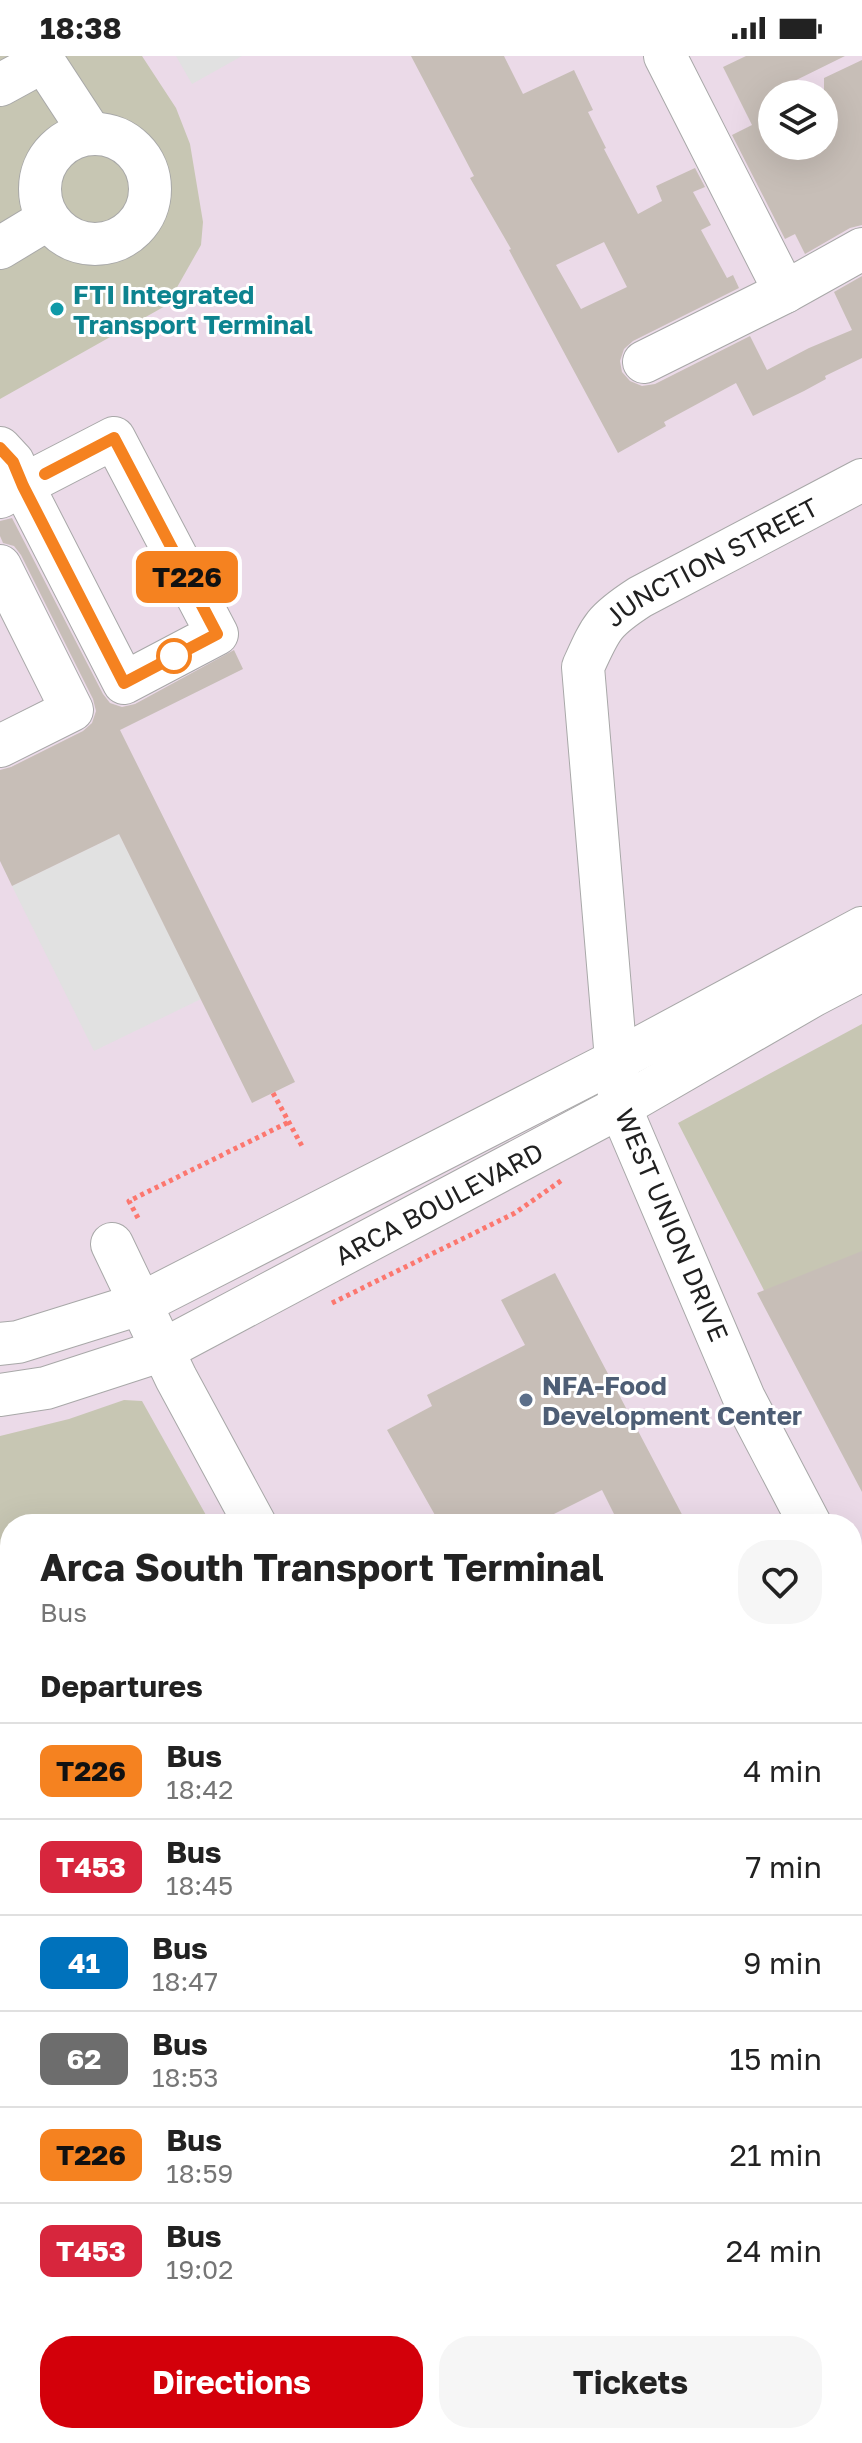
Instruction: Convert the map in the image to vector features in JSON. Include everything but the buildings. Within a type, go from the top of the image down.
[{"type":"street","points":[[665,56],[785,292]]},
{"type":"street","points":[[0,85],[42,59],[91,134]]},
{"type":"street","points":[[91,134],[106,135],[121,140],[143,162],[151,192],[140,221],[130,232],[101,244],[85,244],[57,230],[48,219],[39,192],[40,178],[45,164],[64,143],[91,134]]},
{"type":"street","points":[[0,248],[48,219]]},
{"type":"street","points":[[644,362],[785,292],[862,249]]},
{"type":"street","points":[[0,448],[13,462],[11,491],[124,683],[217,634],[114,438],[11,491]]},
{"type":"street","name":"JUNCTION STREET","points":[[583,667],[601,627],[619,611],[862,480]]},
{"type":"street","points":[[0,566],[72,710],[0,746]]},
{"type":"street","name":"WEST UNION DRIVE","points":[[583,667],[620,1107],[744,1398],[805,1514]]},
{"type":"street","name":"ARCA BOULEVARD","points":[[0,1344],[18,1342],[140,1304],[615,1061],[862,928]]},
{"type":"street","name":"ARCA BOULEVARD","points":[[0,1395],[46,1388],[163,1350],[620,1107],[862,970]]},
{"type":"street","points":[[128,1237],[140,1304],[250,1514]]},
{"type":"path","points":[[273,1093],[303,1148]]},
{"type":"path","points":[[128,1237],[129,1201],[289,1122]]},
{"type":"path","points":[[324,1307],[515,1213],[567,1177]]},
{"type":"shaded area","points":[[0,56],[862,56],[862,1514],[0,1514]]},
{"type":"shaded area","name":"FTI Integrated Transport Terminal","points":[[0,56],[142,56],[176,108],[190,144],[203,222],[201,245],[167,305],[0,399]]},
{"type":"shaded area","points":[[176,56],[242,56],[192,84]]},
{"type":"shaded area","points":[[119,834],[201,999],[94,1051],[12,886]]},
{"type":"shaded area","points":[[862,1024],[862,1481],[678,1123]]},
{"type":"shaded area","points":[[124,1400],[142,1401],[205,1514],[0,1514],[0,1436],[69,1419]]},
{"type":"bus line","name":"T226","points":[[0,448],[13,462],[124,683],[217,634],[114,438],[45,474]]},
{"type":"place","name":"FTI Integrated Transport Terminal","points":[[57,309]]},
{"type":"place","name":"NFA-Food Development Center","points":[[526,1400]]}]
